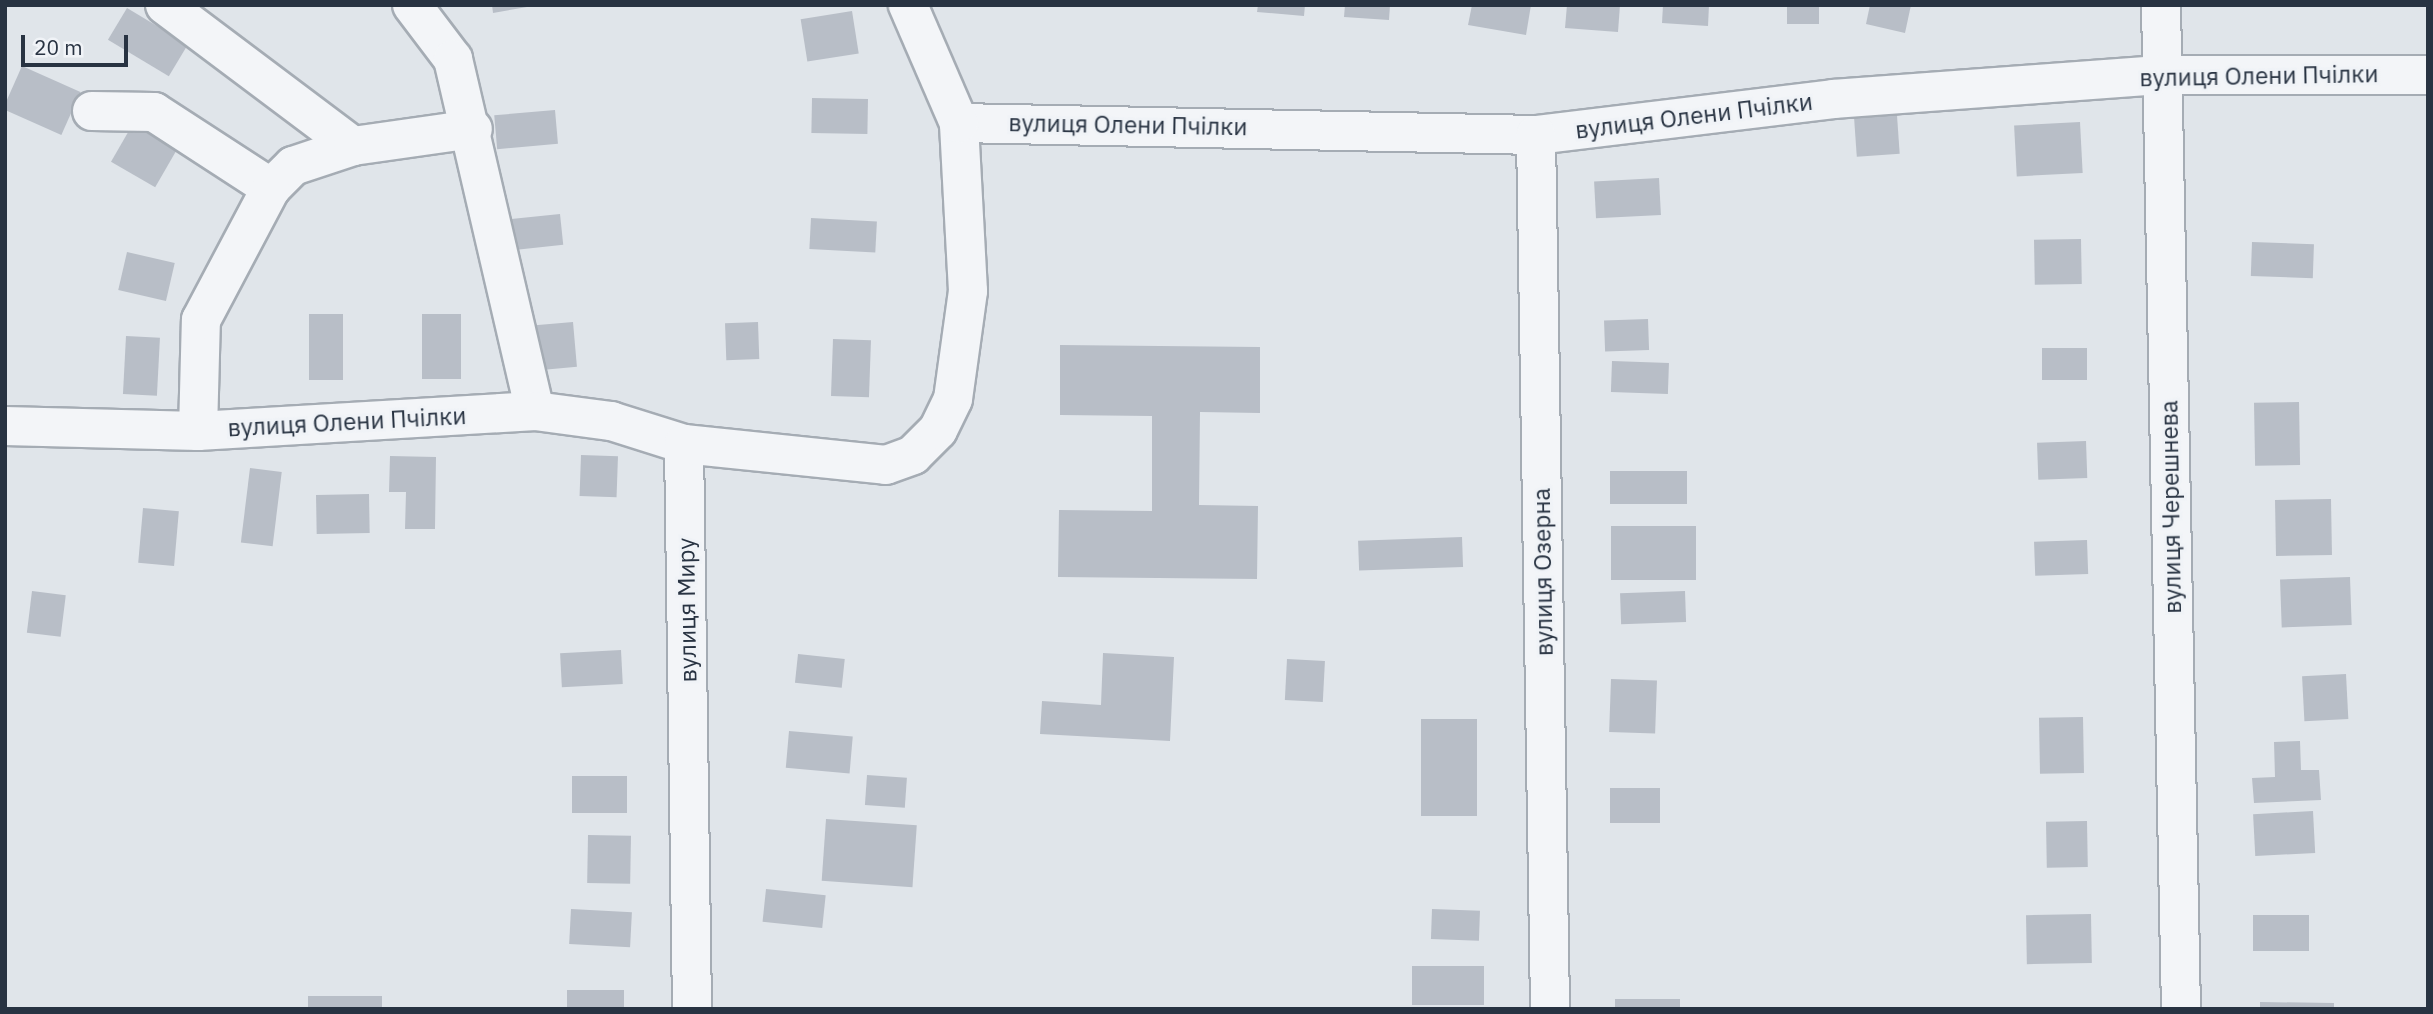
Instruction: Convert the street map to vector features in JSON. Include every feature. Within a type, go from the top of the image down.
[{"type":"street","points":[[165,5],[353,146]]},
{"type":"street","points":[[412,5],[453,59],[473,129],[535,411]]},
{"type":"street","points":[[684,444],[856,465],[886,465],[913,456],[938,430],[953,399],[964,345],[959,122],[908,5]]},
{"type":"street","name":"вулиця Черешнева","points":[[2161,5],[2180,1009]]},
{"type":"street","name":"вулиця Олени Пчілки","points":[[959,122],[1536,135],[1833,99],[2163,75],[2428,75]]},
{"type":"street","points":[[92,111],[154,112],[271,188]]},
{"type":"street","points":[[198,431],[201,320],[271,188],[293,166],[353,146],[473,129]]},
{"type":"street","name":"вулиця Озерна","points":[[1536,135],[1550,1009]]},
{"type":"street","name":"вулиця Олени Пчілки","points":[[5,426],[198,431],[535,411],[611,421],[684,444]]},
{"type":"street","name":"вулиця Миру","points":[[684,444],[692,1009]]},
{"type":"building","points":[[492,5],[527,5],[527,7],[493,13]]},
{"type":"building","points":[[1258,5],[1305,5],[1304,16],[1257,12]]},
{"type":"building","points":[[1345,5],[1390,5],[1389,20],[1344,17]]},
{"type":"building","points":[[1472,5],[1531,5],[1526,35],[1468,25]]},
{"type":"building","points":[[1567,5],[1620,5],[1618,32],[1565,28]]},
{"type":"building","points":[[1663,5],[1709,5],[1708,26],[1662,23]]},
{"type":"building","points":[[1787,5],[1819,5],[1819,24],[1787,24]]},
{"type":"building","points":[[1870,5],[1911,5],[1905,33],[1866,24]]},
{"type":"building","points":[[127,8],[188,45],[169,76],[108,40]]},
{"type":"building","points":[[852,11],[859,53],[807,62],[801,19]]},
{"type":"building","points":[[22,66],[80,92],[61,135],[5,110]]},
{"type":"building","points":[[812,98],[868,99],[867,134],[811,133]]},
{"type":"building","points":[[1896,101],[1900,154],[1857,157],[1853,104]]},
{"type":"building","points":[[555,110],[558,144],[497,149],[494,115]]},
{"type":"building","points":[[138,115],[182,140],[155,187],[111,162]]},
{"type":"building","points":[[2080,122],[2083,173],[2017,176],[2014,125]]},
{"type":"building","points":[[1659,178],[1661,215],[1596,218],[1594,181]]},
{"type":"building","points":[[560,214],[563,245],[515,250],[511,219]]},
{"type":"building","points":[[811,218],[877,221],[875,252],[809,249]]},
{"type":"building","points":[[2081,239],[2082,284],[2035,285],[2034,240]]},
{"type":"building","points":[[2252,242],[2314,244],[2313,278],[2251,276]]},
{"type":"building","points":[[127,252],[175,263],[166,301],[118,290]]},
{"type":"building","points":[[309,314],[343,314],[343,380],[309,380]]},
{"type":"building","points":[[422,314],[461,314],[461,379],[422,379]]},
{"type":"building","points":[[1648,319],[1649,350],[1605,352],[1604,321]]},
{"type":"building","points":[[573,322],[577,367],[536,370],[532,326]]},
{"type":"building","points":[[758,322],[759,359],[726,360],[725,323]]},
{"type":"building","points":[[126,336],[160,338],[157,396],[123,394]]},
{"type":"building","points":[[833,339],[871,340],[869,397],[831,396]]},
{"type":"building","points":[[1060,345],[1260,347],[1260,413],[1200,412],[1199,505],[1258,506],[1257,579],[1058,577],[1059,510],[1152,511],[1152,416],[1060,415]]},
{"type":"building","points":[[2042,348],[2087,348],[2087,380],[2042,380]]},
{"type":"building","points":[[1612,361],[1669,363],[1668,394],[1611,392]]},
{"type":"building","points":[[2299,402],[2300,465],[2255,466],[2254,403]]},
{"type":"building","points":[[2086,441],[2087,478],[2038,480],[2037,443]]},
{"type":"building","points":[[581,455],[618,456],[617,497],[580,496]]},
{"type":"building","points":[[390,456],[436,457],[435,529],[405,529],[406,492],[389,492]]},
{"type":"building","points":[[250,468],[282,472],[273,546],[241,542]]},
{"type":"building","points":[[1610,471],[1687,471],[1687,504],[1610,504]]},
{"type":"building","points":[[369,494],[370,533],[317,534],[316,495]]},
{"type":"building","points":[[2331,499],[2332,555],[2276,556],[2275,500]]},
{"type":"building","points":[[143,508],[179,511],[174,566],[138,563]]},
{"type":"building","points":[[1611,526],[1696,526],[1696,580],[1611,580]]},
{"type":"building","points":[[1462,537],[1463,567],[1359,571],[1358,541]]},
{"type":"building","points":[[2087,540],[2088,574],[2035,576],[2034,542]]},
{"type":"building","points":[[2350,577],[2352,625],[2282,627],[2280,579]]},
{"type":"building","points":[[32,591],[66,595],[61,637],[27,633]]},
{"type":"building","points":[[1685,591],[1686,622],[1621,624],[1620,593]]},
{"type":"building","points":[[621,650],[623,684],[562,687],[560,653]]},
{"type":"building","points":[[1103,653],[1174,657],[1170,741],[1040,734],[1042,701],[1101,705]]},
{"type":"building","points":[[798,654],[845,659],[842,688],[795,683]]},
{"type":"building","points":[[1287,659],[1325,661],[1323,702],[1285,700]]},
{"type":"building","points":[[2346,674],[2348,719],[2304,721],[2302,676]]},
{"type":"building","points":[[1611,679],[1657,681],[1655,734],[1609,732]]},
{"type":"building","points":[[2083,717],[2084,773],[2040,774],[2039,718]]},
{"type":"building","points":[[1421,719],[1477,719],[1477,816],[1421,816]]},
{"type":"building","points":[[789,731],[853,737],[850,773],[786,768]]},
{"type":"building","points":[[2300,741],[2301,770],[2319,770],[2321,800],[2254,803],[2252,778],[2275,777],[2274,742]]},
{"type":"building","points":[[867,775],[907,778],[905,808],[865,805]]},
{"type":"building","points":[[572,776],[627,776],[627,813],[572,813]]},
{"type":"building","points":[[1610,788],[1660,788],[1660,823],[1610,823]]},
{"type":"building","points":[[2313,811],[2315,853],[2255,856],[2253,814]]},
{"type":"building","points":[[826,819],[917,825],[912,887],[822,881]]},
{"type":"building","points":[[2087,821],[2088,867],[2047,868],[2046,822]]},
{"type":"building","points":[[588,835],[631,836],[630,884],[587,883]]},
{"type":"building","points":[[766,889],[826,895],[822,928],[763,922]]},
{"type":"building","points":[[571,909],[632,912],[630,947],[569,944]]},
{"type":"building","points":[[1432,909],[1480,911],[1479,941],[1431,939]]},
{"type":"building","points":[[2091,914],[2092,963],[2027,964],[2026,915]]},
{"type":"building","points":[[2253,915],[2309,915],[2309,951],[2253,951]]},
{"type":"building","points":[[1412,966],[1484,966],[1484,1005],[1412,1005]]},
{"type":"building","points":[[567,990],[624,990],[624,1009],[567,1009]]},
{"type":"building","points":[[308,996],[382,996],[382,1009],[308,1009]]},
{"type":"building","points":[[1615,999],[1680,999],[1680,1009],[1615,1009]]},
{"type":"building","points":[[2260,1002],[2334,1003],[2334,1009],[2260,1009]]}]
